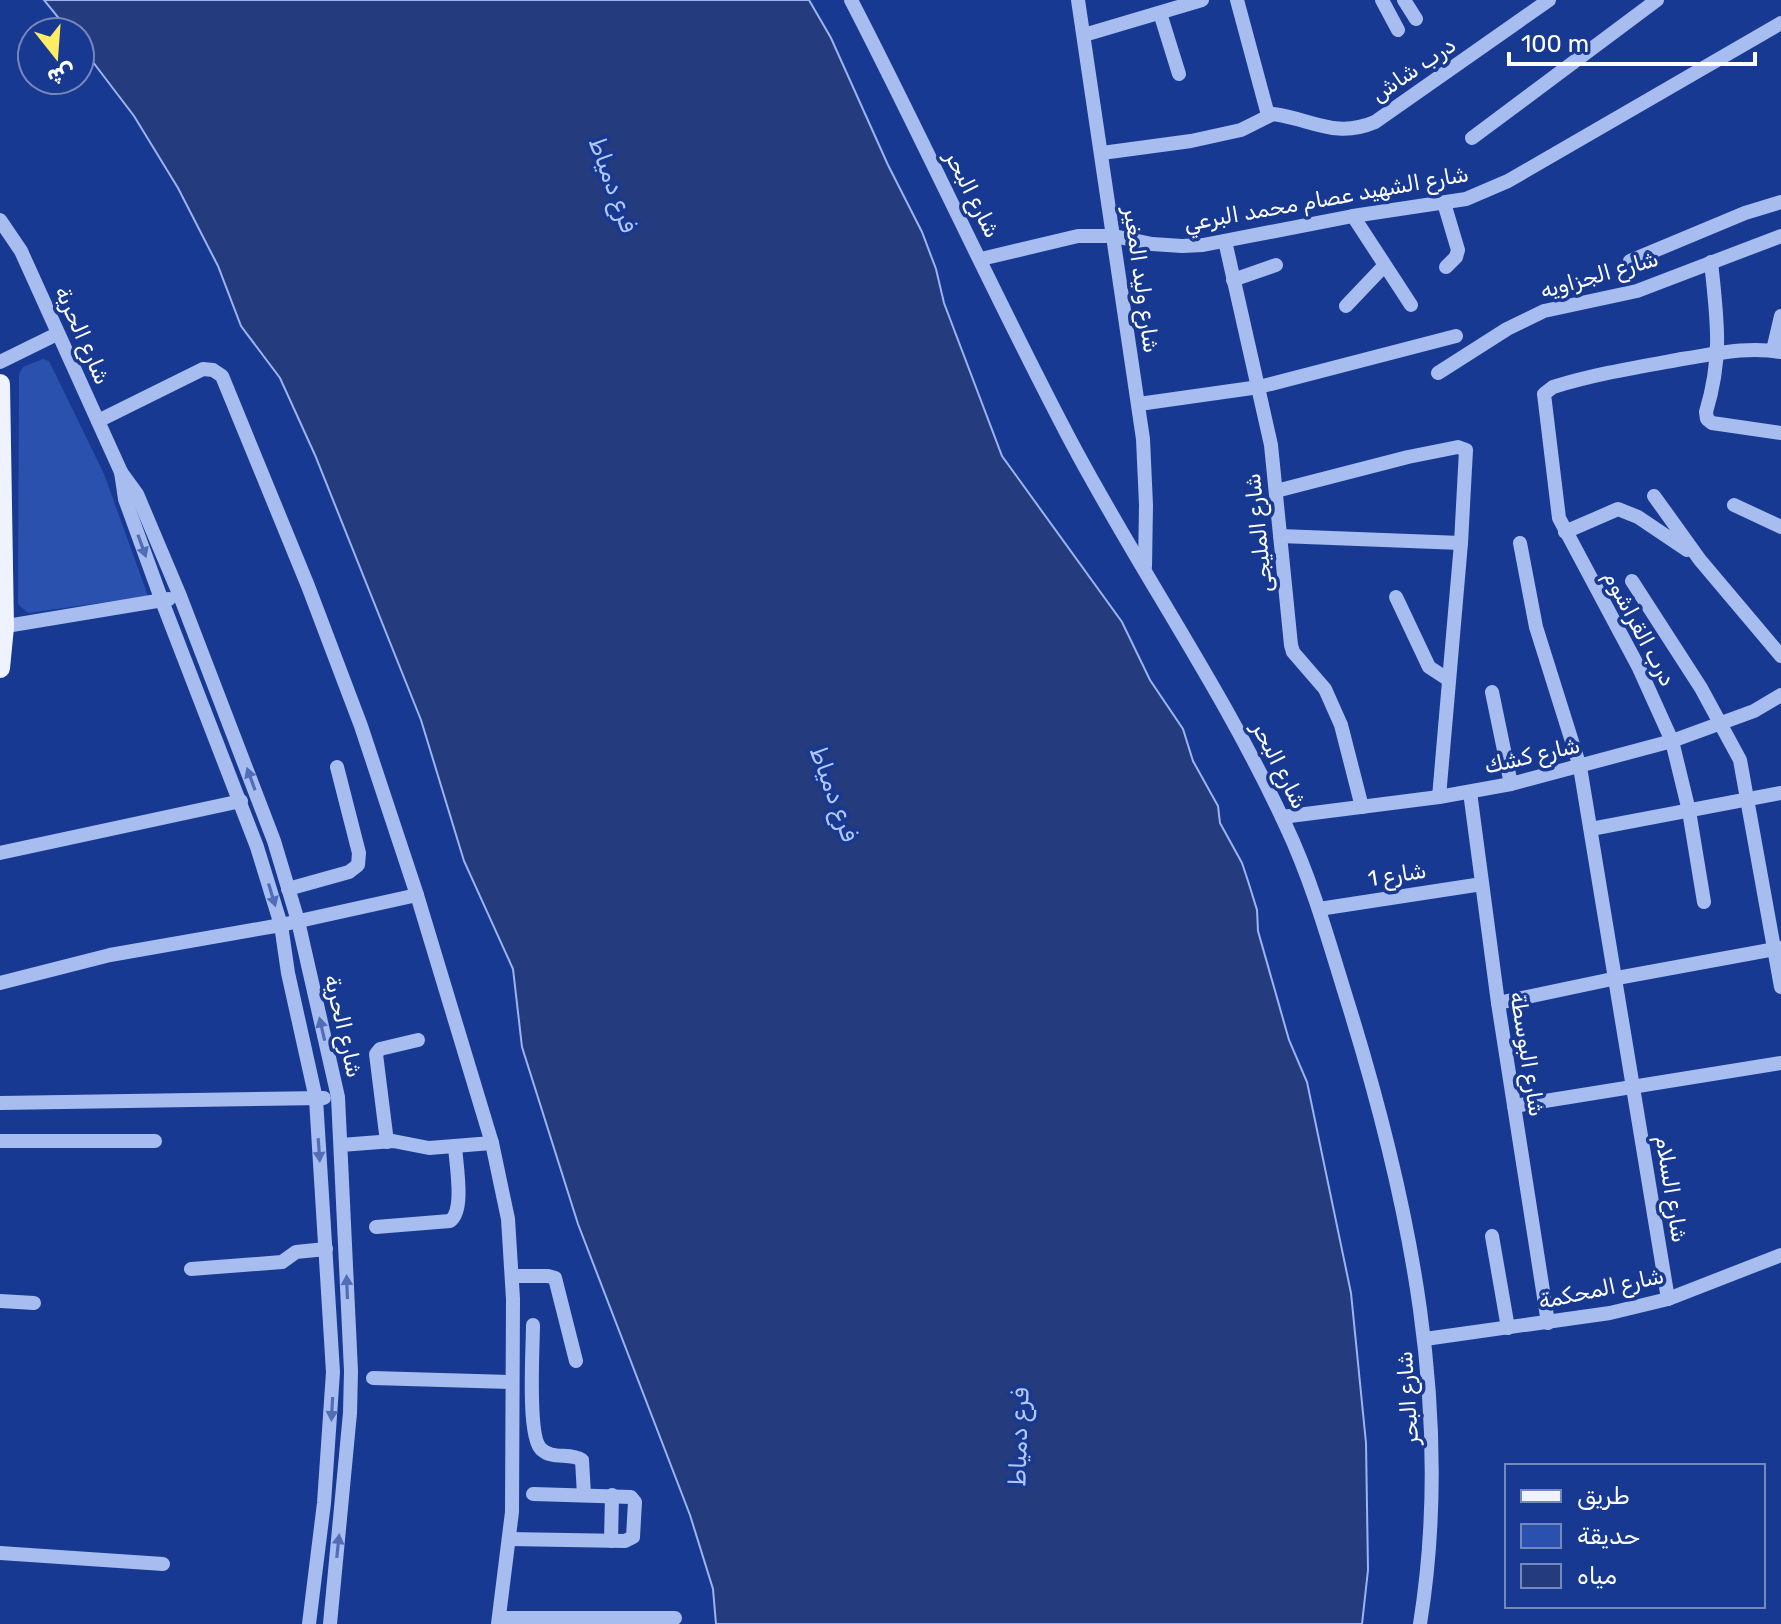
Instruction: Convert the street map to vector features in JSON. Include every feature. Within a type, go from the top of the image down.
[{"type":"main road","points":[[0,384],[0,668]]},
{"type":"street","name":"شارع البحر","points":[[851,0],[1068,436],[1241,736],[1282,817],[1319,909],[1370,1071],[1399,1188],[1419,1292],[1433,1466],[1431,1540],[1420,1624]]},
{"type":"street","name":"شارع وليد المغير","points":[[1078,0],[1139,404],[1146,505],[1145,567]]},
{"type":"street","points":[[1084,35],[1202,0]]},
{"type":"street","points":[[1102,153],[1191,141],[1241,130],[1268,115],[1237,0]]},
{"type":"street","points":[[1382,0],[1398,30]]},
{"type":"street","points":[[1404,0],[1416,19]]},
{"type":"street","name":"درب شاش","points":[[1268,115],[1278,114],[1337,130],[1363,127],[1549,0]]},
{"type":"street","points":[[1472,138],[1657,0]]},
{"type":"street","points":[[1160,13],[1179,74]]},
{"type":"street","name":"شارع الشهيد عصام محمد البرعي","points":[[981,259],[1078,236],[1114,236],[1182,246],[1225,241],[1477,196],[1781,23]]},
{"type":"street","points":[[1630,261],[1745,213],[1781,202]]},
{"type":"street","points":[[1444,203],[1458,250],[1456,257],[1446,267]]},
{"type":"street","points":[[1353,216],[1411,305]]},
{"type":"street","name":"شارع الحرية","points":[[0,220],[21,251],[121,472],[137,494],[180,596],[274,841],[298,921],[338,1097],[346,1240],[350,1413],[330,1624]]},
{"type":"street","name":"شارع الجزاويه","points":[[1438,373],[1507,329],[1544,311],[1637,291],[1781,236]]},
{"type":"street","name":"شارع المليجى","points":[[1225,241],[1271,445],[1291,645],[1293,652],[1325,689],[1341,725],[1362,807]]},
{"type":"street","points":[[1711,262],[1719,353],[1706,412],[1709,421],[1781,433]]},
{"type":"street","points":[[1233,280],[1276,265]]},
{"type":"street","points":[[1346,306],[1384,266]]},
{"type":"street","points":[[1719,353],[1740,349],[1777,351],[1781,316]]},
{"type":"street","points":[[0,362],[57,334]]},
{"type":"street","points":[[1139,404],[1259,387],[1456,336]]},
{"type":"street","name":"درب القراشوم","points":[[1704,902],[1689,811],[1672,741],[1639,668],[1565,532],[1557,506],[1544,394],[1547,389],[1615,370],[1719,353]]},
{"type":"street","points":[[98,421],[203,369],[213,370],[222,376],[308,586],[361,726],[417,895],[492,1143],[508,1219],[512,1276],[512,1512],[498,1621],[675,1618]]},
{"type":"street","points":[[1276,491],[1408,457],[1462,448],[1466,452],[1439,797]]},
{"type":"street","name":"شارع الحرية","points":[[121,472],[122,490],[162,601],[257,847],[281,925],[288,973],[316,1099],[333,1372],[324,1503],[309,1624]]},
{"type":"street","points":[[1654,496],[1700,560],[1781,656]]},
{"type":"street","points":[[1734,505],[1781,527]]},
{"type":"street","points":[[1565,532],[1618,509],[1665,533],[1700,560]]},
{"type":"street","points":[[1280,536],[1461,543]]},
{"type":"street","name":"شارع السلام","points":[[1520,543],[1536,627],[1580,767],[1668,1299]]},
{"type":"street","points":[[1632,581],[1722,723],[1740,760],[1778,948],[1781,987]]},
{"type":"street","points":[[2,627],[180,596]]},
{"type":"street","points":[[1396,597],[1429,667],[1449,680]]},
{"type":"street","points":[[1492,692],[1511,784]]},
{"type":"street","name":"شارع كشك","points":[[1282,817],[1439,797],[1511,784],[1672,741],[1754,711],[1781,695]]},
{"type":"street","points":[[288,889],[349,872],[358,865],[359,853],[337,767]]},
{"type":"street","name":"شارع البوسطة","points":[[1470,792],[1498,1003],[1548,1323]]},
{"type":"street","points":[[1591,829],[1781,793]]},
{"type":"street","points":[[0,853],[241,801]]},
{"type":"street","points":[[257,847],[274,841]]},
{"type":"street","name":"شارع 1","points":[[1319,909],[1482,884]]},
{"type":"street","points":[[0,983],[110,955],[281,925],[417,895]]},
{"type":"street","points":[[1498,1003],[1778,948]]},
{"type":"street","points":[[288,973],[308,968]]},
{"type":"street","points":[[387,1142],[376,1054],[380,1049],[418,1040]]},
{"type":"street","points":[[1514,1106],[1781,1063]]},
{"type":"street","points":[[0,1103],[338,1097]]},
{"type":"street","points":[[0,1141],[155,1141]]},
{"type":"street","points":[[341,1145],[387,1142],[429,1148],[492,1143]]},
{"type":"street","points":[[376,1227],[445,1222],[455,1218],[458,1208],[455,1146]]},
{"type":"street","points":[[1492,1236],[1508,1328]]},
{"type":"street","points":[[191,1269],[279,1262],[296,1252],[346,1240]]},
{"type":"street","name":"شارع المحكمة","points":[[1425,1339],[1610,1313],[1668,1299],[1781,1255]]},
{"type":"street","points":[[512,1276],[548,1276],[557,1281],[576,1361]]},
{"type":"street","points":[[0,1301],[34,1303]]},
{"type":"street","points":[[533,1325],[535,1441],[545,1452],[576,1456],[582,1460],[584,1495]]},
{"type":"street","points":[[333,1372],[351,1371]]},
{"type":"street","points":[[373,1378],[512,1382]]},
{"type":"street","points":[[509,1539],[629,1541],[634,1534],[635,1502],[628,1496],[533,1494]]},
{"type":"street","points":[[611,1541],[612,1495]]},
{"type":"street","points":[[0,1553],[163,1564]]},
{"type":"green space","points":[[43,359],[49,361],[104,474],[148,596],[28,613],[18,604],[19,374],[23,367]]},
{"type":"water","name":"فرع دمياط","points":[[44,0],[809,0],[831,38],[922,232],[936,269],[944,303],[1002,456],[1122,622],[1150,680],[1183,729],[1193,761],[1218,806],[1220,823],[1242,863],[1257,910],[1258,931],[1289,1040],[1307,1082],[1351,1293],[1366,1443],[1368,1570],[1362,1624],[716,1624],[713,1589],[690,1515],[578,1224],[522,1047],[513,969],[464,861],[421,720],[315,455],[280,378],[241,326],[218,266],[178,188],[134,116],[96,66],[96,16],[57,16]]}]
